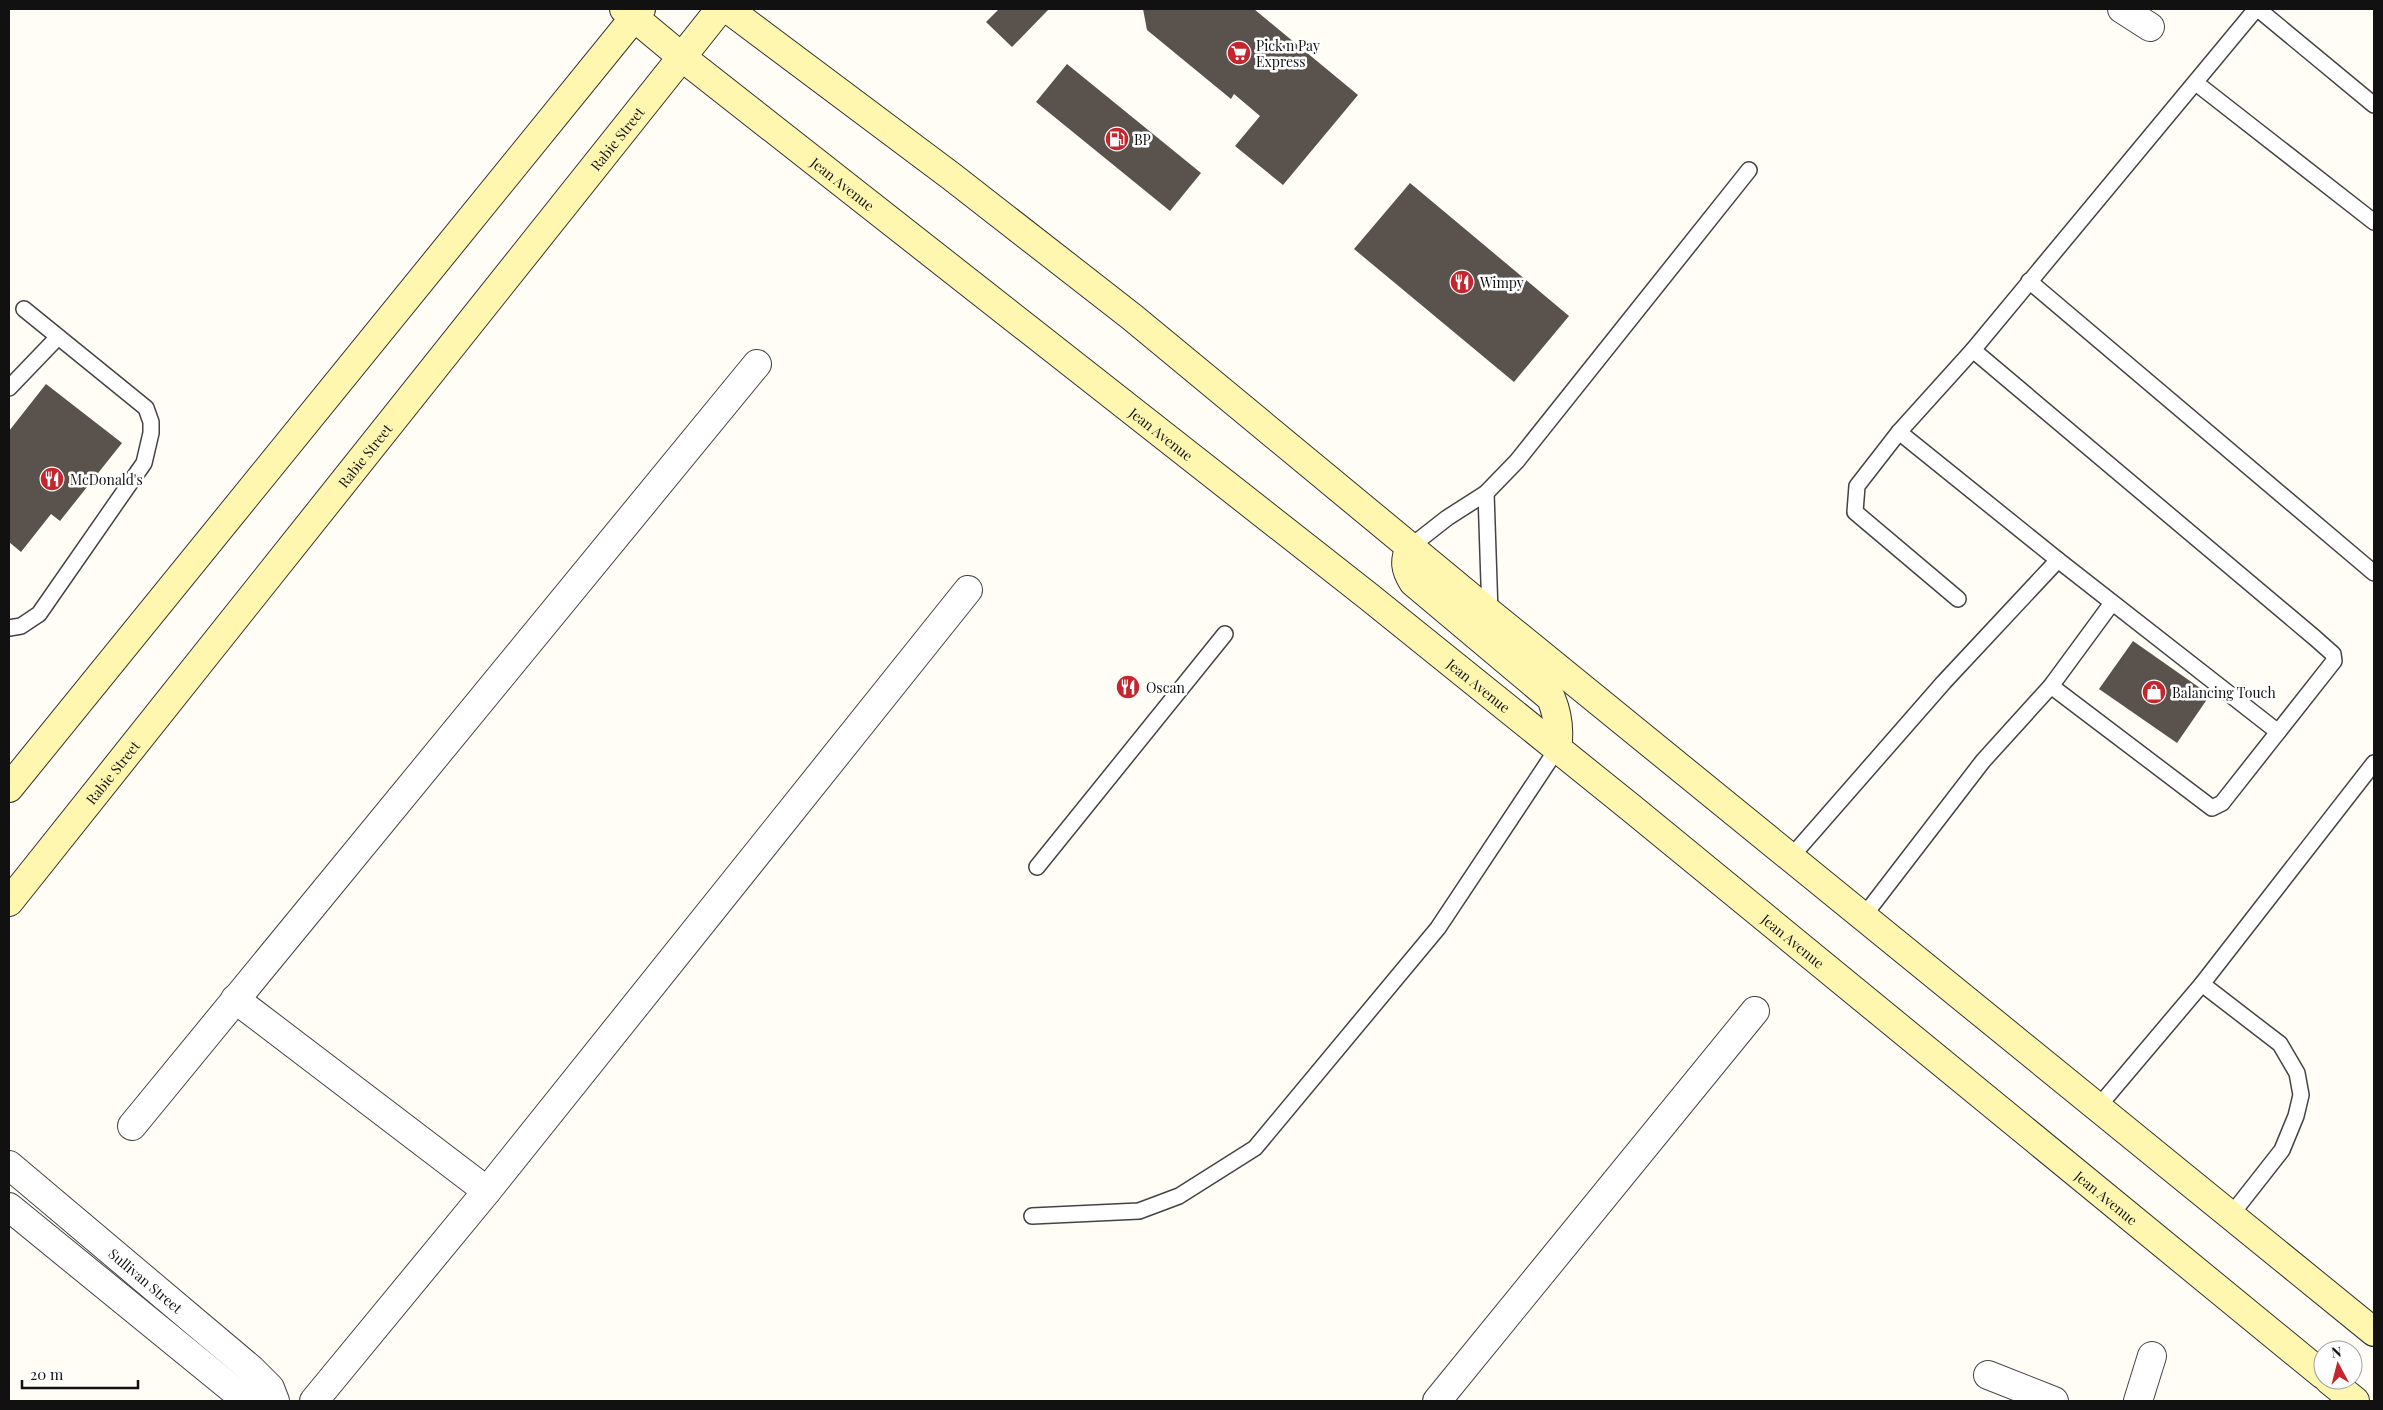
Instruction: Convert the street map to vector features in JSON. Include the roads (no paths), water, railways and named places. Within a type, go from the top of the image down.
[{"type":"main road","name":"Rabie Street","points":[[9,902],[683,58],[720,9]]},
{"type":"main road","points":[[728,9],[951,176],[1132,317],[1490,613],[2374,1332]]},
{"type":"main road","name":"Jean Avenue","points":[[633,11],[683,58],[1143,417],[1557,749],[2313,1367]]},
{"type":"main road","points":[[9,788],[633,11]]},
{"type":"main road","points":[[1410,546],[1405,563],[1406,570],[1414,582],[1551,698],[1556,710],[1559,727],[1557,749]]},
{"type":"main road","points":[[2341,1390],[2355,1401]]},
{"type":"street","points":[[2122,9],[2150,27]]},
{"type":"street","points":[[132,1126],[757,364]]},
{"type":"street","points":[[314,1401],[487,1191],[968,590]]},
{"type":"street","points":[[235,1000],[487,1191]]},
{"type":"street","points":[[1437,1401],[1755,1011]]},
{"type":"street","name":"Sullivan Street","points":[[9,1165],[251,1368],[270,1388],[275,1401]]},
{"type":"street","name":"Sullivan Street","points":[[9,1207],[237,1393],[253,1401]]},
{"type":"street","points":[[2138,1401],[2152,1356]]},
{"type":"street","points":[[1988,1375],[2054,1401]]},
{"type":"lane","points":[[1958,599],[1855,512],[1857,486],[1899,432],[1973,350],[2257,9],[2374,105]]},
{"type":"lane","points":[[2196,83],[2374,222]]},
{"type":"lane","points":[[1410,546],[1447,518],[1486,493],[1517,460],[1749,170]]},
{"type":"lane","points":[[2029,281],[2374,573]]},
{"type":"lane","points":[[9,628],[21,626],[39,614],[144,463],[151,433],[151,422],[146,408],[24,309]]},
{"type":"lane","points":[[9,388],[58,337]]},
{"type":"lane","points":[[1973,350],[2333,654],[2334,661],[2222,803],[2212,808],[2051,686]]},
{"type":"lane","points":[[1899,432],[2112,603],[2278,732]]},
{"type":"lane","points":[[1486,493],[1490,613]]},
{"type":"lane","points":[[1791,857],[1944,682],[2058,560]]},
{"type":"lane","points":[[1863,916],[1983,762],[2051,686],[2112,603]]},
{"type":"lane","points":[[1037,866],[1225,634]]},
{"type":"lane","points":[[1032,1216],[1140,1211],[1180,1196],[1255,1148],[1438,928],[1557,749]]},
{"type":"lane","points":[[2098,1107],[2202,984],[2374,763]]},
{"type":"lane","points":[[2202,984],[2280,1044],[2297,1073],[2301,1095],[2296,1116],[2282,1150],[2231,1215]]},
{"type":"place","name":"Pick n Pay Express","points":[[1239,53]]},
{"type":"place","name":"BP","points":[[1117,139]]},
{"type":"place","name":"Wimpy","points":[[1462,282]]},
{"type":"place","name":"McDonald's","points":[[52,479]]},
{"type":"place","name":"Oscan","points":[[1128,687]]},
{"type":"place","name":"Balancing Touch","points":[[2154,692]]}]
